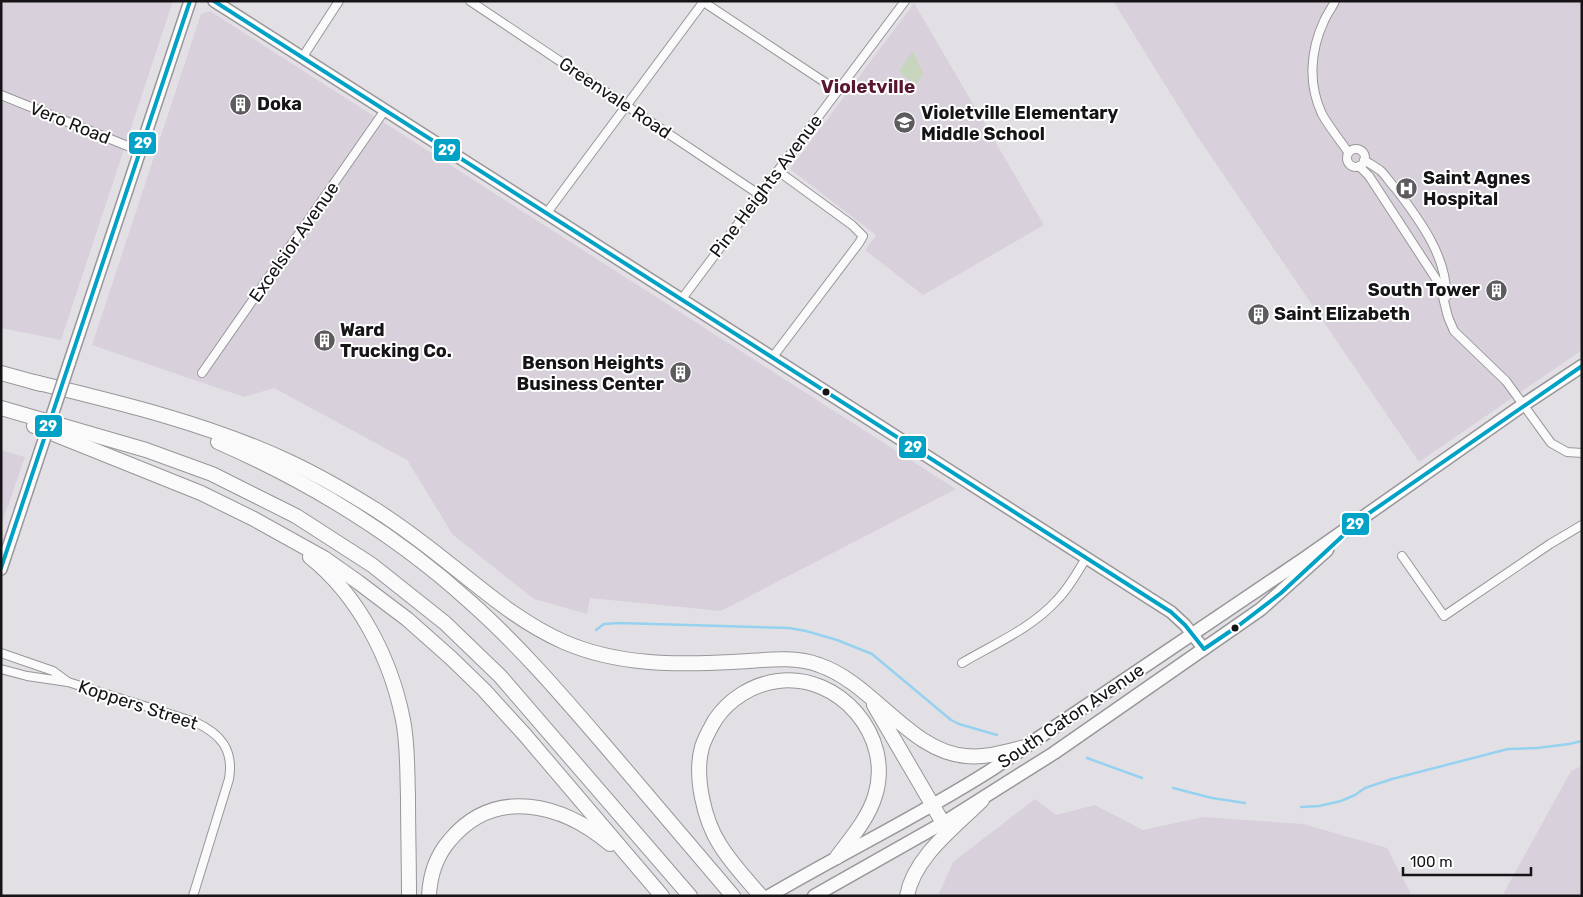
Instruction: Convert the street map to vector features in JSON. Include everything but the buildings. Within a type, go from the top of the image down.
[{"type":"highway","points":[[1,373],[154,418],[228,447],[312,489],[393,540],[468,600],[520,650],[566,700],[733,896]]},
{"type":"highway","points":[[34,382],[127,404],[187,422],[290,462],[376,510],[429,548],[522,620],[564,642],[598,653],[642,662],[706,663],[800,660],[818,664],[837,673],[866,692],[916,736],[948,753],[979,757],[1025,747]]},
{"type":"highway","points":[[1,408],[120,442],[212,474],[296,516],[372,565],[439,618],[495,670],[690,896]]},
{"type":"highway","points":[[1,412],[201,493],[254,519],[324,558],[358,582],[407,619],[484,690],[525,735],[662,896]]},
{"type":"highway","points":[[254,519],[288,541],[319,565],[337,584],[357,608],[386,663],[400,706],[407,750],[410,896]]},
{"type":"highway","points":[[760,896],[735,866],[720,844],[710,825],[700,786],[702,748],[708,732],[719,715],[730,703],[757,686],[779,681],[793,681],[810,683],[827,689],[856,711],[866,725],[872,739],[879,768],[876,795],[866,817],[837,857]]},
{"type":"highway","points":[[866,692],[943,823]]},
{"type":"highway","points":[[907,896],[911,879],[925,856],[982,800]]},
{"type":"highway","points":[[429,896],[429,884],[435,864],[444,848],[458,830],[475,818],[495,809],[517,805],[538,807],[581,823],[602,838],[644,875]]},
{"type":"main road","name":"South Caton Avenue","points":[[769,896],[982,776],[1582,366]]},
{"type":"main road","name":"South Caton Avenue","points":[[814,896],[982,800],[1054,753],[1238,626],[1275,598],[1362,518]]},
{"type":"street","points":[[1,570],[190,1]]},
{"type":"street","points":[[214,1],[1171,612],[1192,633],[1204,649]]},
{"type":"street","points":[[302,58],[339,1]]},
{"type":"street","name":"Greenvale Road","points":[[470,1],[760,195]]},
{"type":"street","name":"Pine Heights Avenue","points":[[681,300],[906,1]]},
{"type":"street","points":[[1335,1],[1324,21],[1316,42],[1312,78],[1316,99],[1323,115],[1348,152]]},
{"type":"street","points":[[546,214],[703,2],[838,91]]},
{"type":"street","name":"Vero Road","points":[[1,95],[140,151]]},
{"type":"street","name":"Excelsior Avenue","points":[[202,373],[385,110]]},
{"type":"street","points":[[1446,304],[1447,284],[1441,263],[1432,244],[1408,205],[1381,172],[1362,163],[1350,165],[1346,159],[1348,152],[1352,149],[1359,149],[1364,154],[1362,163],[1369,176],[1440,285],[1448,317],[1454,331],[1506,381],[1550,443],[1567,452],[1582,453]]},
{"type":"street","points":[[772,358],[859,243],[862,236],[852,225],[778,170]]},
{"type":"street","points":[[1402,556],[1444,616],[1550,544],[1582,525]]},
{"type":"street","points":[[962,663],[1001,642],[1052,606],[1066,589],[1086,558]]},
{"type":"street","name":"Koppers Street","points":[[1,653],[52,671],[68,682]]},
{"type":"street","name":"Koppers Street","points":[[1,669],[27,676],[68,682],[208,728],[223,743],[231,766],[229,779],[193,896]]},
{"type":"shaded area","points":[[1,1],[173,1],[61,340],[1,328]]},
{"type":"shaded area","name":"Saint Agnes Hospital","points":[[1113,1],[1582,1],[1582,350],[1419,462],[1195,133]]},
{"type":"shaded area","name":"Violetville Elementary Middle School","points":[[914,3],[1044,225],[923,295],[865,250],[876,235],[790,169]]},
{"type":"shaded area","points":[[210,11],[956,489],[721,611],[590,598],[587,614],[534,599],[453,535],[407,460],[274,388],[244,397],[92,345],[201,14]]},
{"type":"shaded area","points":[[1,450],[25,457],[1,526]]},
{"type":"shaded area","points":[[1582,766],[1582,896],[1502,896],[1571,771]]},
{"type":"shaded area","points":[[1035,799],[1056,815],[1095,805],[1143,830],[1203,817],[1303,824],[1387,848],[1412,896],[938,896],[953,862]]},
{"type":"green space","points":[[913,51],[923,73],[916,85],[899,71]]},
{"type":"waterway","points":[[596,630],[604,624],[619,623],[789,628],[806,631],[837,640],[872,654],[951,720],[997,735]]},
{"type":"waterway","points":[[1301,807],[1319,806],[1341,801],[1365,788],[1392,779],[1508,749],[1537,748],[1582,741]]},
{"type":"waterway","points":[[1087,758],[1142,778]]},
{"type":"waterway","points":[[1173,788],[1212,798],[1245,803]]},
{"type":"transit line","name":"29","points":[[1,568],[190,1]]},
{"type":"transit line","name":"29","points":[[214,1],[1171,612],[1185,625],[1204,649],[1281,593],[1362,518],[1582,366]]},
{"type":"place","name":"Doka","points":[[241,104]]},
{"type":"place","name":"Violetville Elementary Middle School","points":[[905,123]]},
{"type":"place","name":"Saint Agnes Hospital","points":[[1407,188]]},
{"type":"place","name":"South Tower","points":[[1496,290]]},
{"type":"place","name":"Saint Elizabeth","points":[[1258,314]]},
{"type":"place","name":"Ward Trucking Co.","points":[[324,340]]},
{"type":"place","name":"Benson Heights Business Center","points":[[680,373]]},
{"type":"district","name":"Violetville","points":[[868,86]]}]
